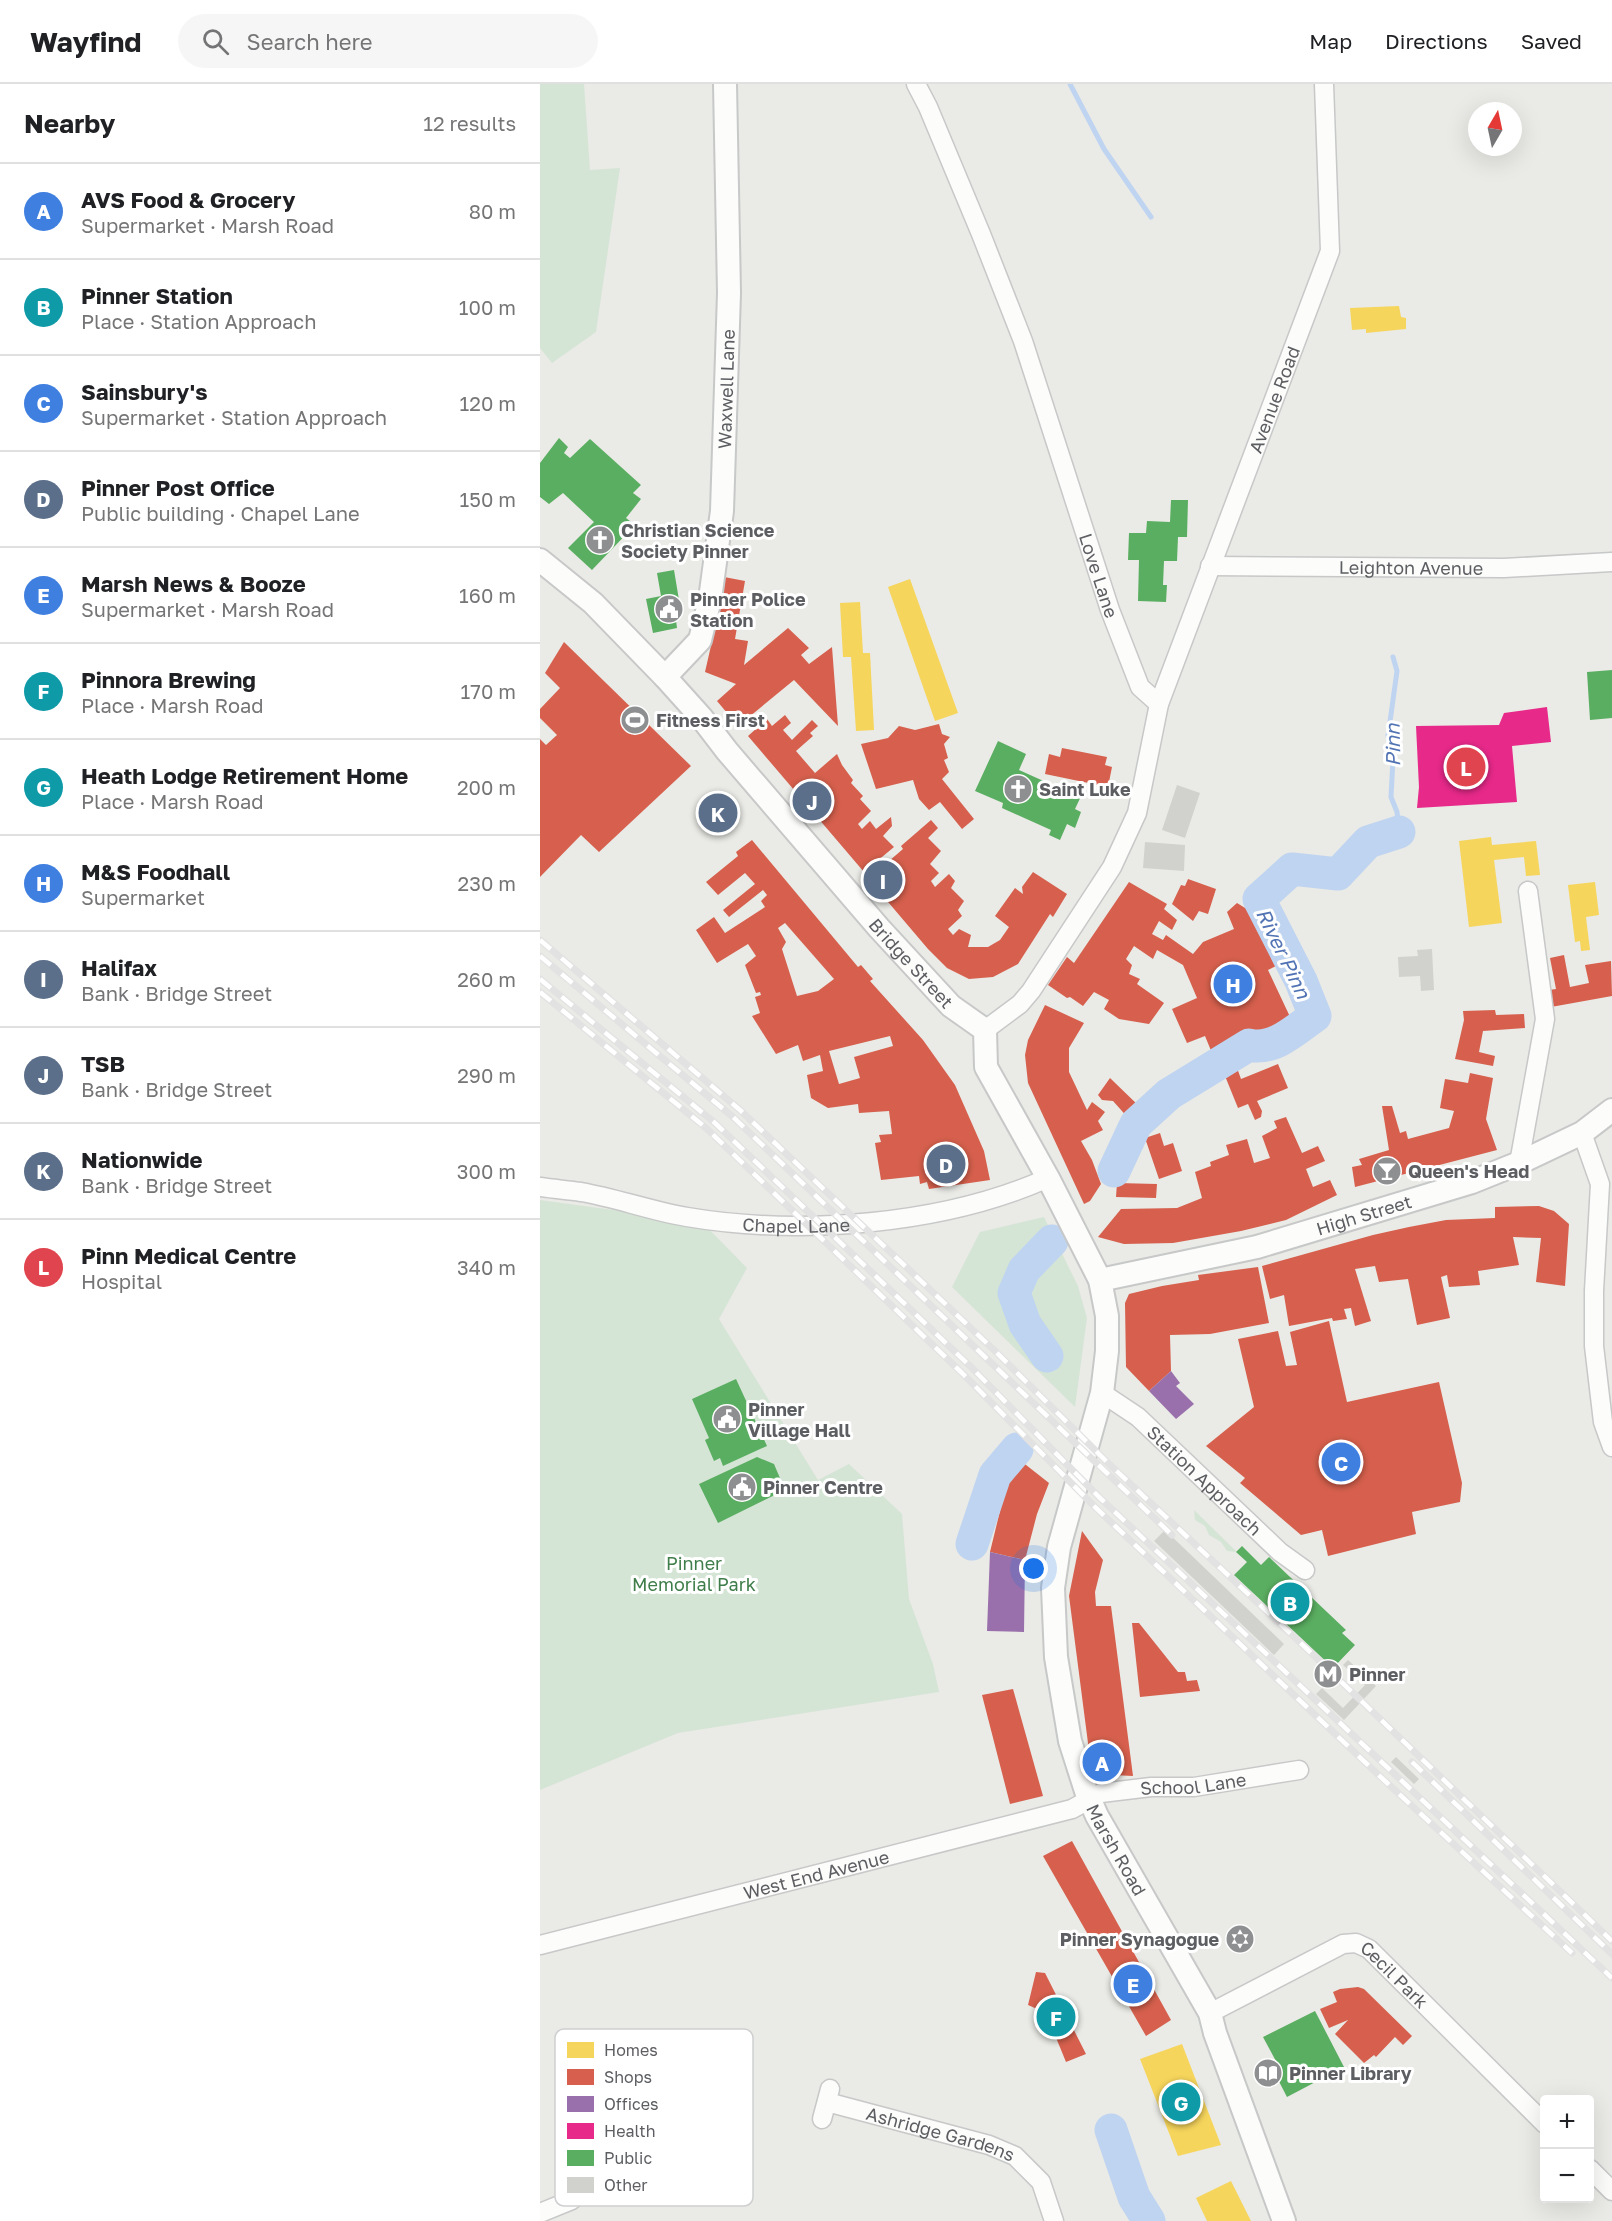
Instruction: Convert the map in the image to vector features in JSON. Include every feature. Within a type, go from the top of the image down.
[{"type":"street","name":"Waxwell Lane","points":[[665,677],[699,640],[710,599],[722,510],[729,293],[725,84]]},
{"type":"street","name":"Love Lane","points":[[916,84],[928,107],[981,234],[1023,341],[1110,610],[1140,687],[1159,704]]},
{"type":"street","name":"Avenue Road","points":[[1159,704],[1330,251],[1324,84]]},
{"type":"street","name":"Bridge Street","points":[[540,560],[593,603],[665,677],[879,928],[951,1006],[985,1030]]},
{"type":"street","name":"Leighton Avenue","points":[[1210,566],[1504,568],[1612,562]]},
{"type":"street","points":[[1100,1280],[1048,1178],[986,1067],[985,1030],[1020,1005],[1031,991],[1112,867],[1137,813],[1159,704]]},
{"type":"street","points":[[1519,1163],[1545,1018],[1528,891]]},
{"type":"street","name":"High Street","points":[[1100,1280],[1257,1246],[1472,1182],[1582,1133],[1612,1110]]},
{"type":"street","points":[[1582,1133],[1600,1184],[1594,1291],[1594,1346],[1603,1422],[1612,1447]]},
{"type":"street","name":"Chapel Lane","points":[[540,1187],[581,1192],[687,1217],[789,1227],[887,1220],[979,1204],[1048,1178]]},
{"type":"street","name":"Marsh Road","points":[[1100,1280],[1107,1316],[1107,1351],[1102,1393],[1059,1546],[1053,1588],[1056,1657],[1070,1741],[1089,1798],[1116,1850],[1185,1966],[1210,2013],[1284,2221]]},
{"type":"street","name":"Station Approach","points":[[1102,1393],[1138,1417],[1280,1552],[1305,1570]]},
{"type":"street","name":"School Lane","points":[[1089,1798],[1101,1793],[1151,1787],[1194,1787],[1299,1770]]},
{"type":"street","name":"West End Avenue","points":[[540,1945],[1072,1809],[1089,1798]]},
{"type":"street","name":"Cecil Park","points":[[1210,2013],[1343,1944],[1356,1943],[1369,1949],[1540,2119]]},
{"type":"street","name":"Ashridge Gardens","points":[[826,2103],[989,2145],[1015,2156],[1041,2182],[1054,2221]]},
{"type":"street","points":[[1594,2173],[1612,2191]]},
{"type":"street","points":[[540,2213],[557,2206]]},
{"type":"green space","points":[[540,84],[584,84],[590,170],[620,168],[596,332],[552,363],[540,348]]},
{"type":"green space","name":"Pinner Memorial Park","points":[[540,1200],[702,1222],[747,1268],[719,1319],[818,1480],[849,1464],[902,1514],[909,1599],[933,1664],[939,1692],[678,1733],[540,1790]]},
{"type":"green space","points":[[1044,1217],[1078,1286],[1087,1318],[1075,1407],[952,1287],[980,1232]]},
{"type":"green space","points":[[1194,1510],[1237,1552],[1227,1551],[1221,1542],[1209,1535],[1205,1526],[1195,1520]]},
{"type":"building: Homes","points":[[1399,306],[1401,317],[1406,318],[1406,329],[1366,333],[1366,329],[1352,330],[1350,308]]},
{"type":"building: Homes","points":[[910,579],[958,713],[935,721],[888,587]]},
{"type":"building: Homes","points":[[860,602],[863,653],[870,653],[874,730],[856,731],[851,657],[843,657],[840,603]]},
{"type":"building: Homes","points":[[1491,837],[1492,845],[1536,841],[1540,875],[1526,876],[1524,857],[1494,860],[1502,923],[1469,927],[1459,841]]},
{"type":"building: Homes","points":[[1595,882],[1599,915],[1586,917],[1590,950],[1581,951],[1580,941],[1575,942],[1568,885]]},
{"type":"building: Homes","points":[[1182,2044],[1221,2145],[1178,2156],[1140,2059]]},
{"type":"building: Homes","points":[[1231,2181],[1251,2221],[1207,2221],[1196,2198]]},
{"type":"building: Shops","points":[[719,576],[745,581],[735,639],[748,641],[744,665],[788,628],[809,648],[801,655],[809,664],[832,647],[838,726],[794,680],[738,726],[717,701],[736,684],[705,672],[713,637],[708,636]]},
{"type":"building: Shops","points":[[564,642],[691,766],[599,852],[581,835],[540,877],[540,739],[546,745],[557,735],[540,718],[540,709],[560,688],[545,673]]},
{"type":"building: Shops","points":[[785,715],[791,723],[783,730],[792,740],[812,720],[818,726],[810,733],[813,736],[796,751],[815,773],[837,754],[853,780],[851,783],[863,796],[860,799],[871,811],[858,824],[862,829],[870,821],[876,829],[891,817],[892,826],[883,836],[894,847],[864,872],[748,736],[767,719],[772,726]]},
{"type":"building: Shops","points":[[939,724],[942,734],[950,737],[944,744],[948,758],[944,760],[949,772],[942,779],[974,819],[962,829],[940,802],[929,810],[919,799],[913,780],[876,789],[861,744],[888,738],[899,726],[915,730]]},
{"type":"building: Shops","points":[[1062,748],[1107,757],[1105,765],[1112,767],[1108,787],[1045,774],[1049,754],[1060,757]]},
{"type":"building: Shops","points":[[931,820],[938,828],[928,838],[941,851],[930,864],[939,873],[931,881],[935,887],[949,874],[955,881],[951,888],[964,901],[958,910],[962,916],[948,929],[953,935],[959,929],[971,935],[968,947],[988,947],[1000,940],[1009,927],[995,916],[1015,888],[1023,894],[1022,887],[1033,872],[1067,894],[1053,917],[1050,914],[1018,964],[993,977],[969,979],[947,968],[866,876],[886,858],[889,861],[903,849],[901,846]]},
{"type":"building: Shops","points":[[752,840],[858,967],[861,965],[873,979],[870,981],[923,1040],[955,1085],[984,1151],[990,1180],[929,1189],[927,1182],[920,1184],[919,1176],[881,1180],[875,1143],[881,1142],[879,1135],[892,1134],[889,1111],[859,1113],[858,1104],[828,1108],[811,1098],[807,1075],[823,1071],[820,1055],[803,1061],[798,1045],[776,1054],[752,1016],[760,1013],[755,997],[761,995],[760,992],[756,993],[745,965],[756,956],[748,944],[717,963],[696,930],[714,917],[725,933],[765,907],[761,901],[767,895],[763,890],[729,917],[723,910],[755,884],[745,873],[718,895],[706,882],[738,856],[736,852]],"holes":[[[785,923],[834,979],[818,991],[797,996],[782,949],[786,942],[778,928]],[[890,1036],[893,1046],[854,1057],[860,1078],[839,1084],[829,1051]]]},
{"type":"building: Shops","points":[[1188,879],[1216,889],[1208,914],[1199,911],[1193,921],[1172,904],[1181,885],[1185,886]]},
{"type":"building: Shops","points":[[1129,882],[1167,904],[1164,909],[1177,920],[1172,930],[1159,921],[1152,934],[1163,940],[1166,935],[1193,954],[1203,942],[1234,929],[1227,912],[1237,903],[1250,911],[1276,966],[1268,970],[1292,1021],[1212,1053],[1205,1036],[1187,1043],[1172,1009],[1197,998],[1183,965],[1157,950],[1153,959],[1134,946],[1126,959],[1132,965],[1129,974],[1140,979],[1137,984],[1164,1003],[1149,1024],[1119,1019],[1104,1009],[1109,1000],[1094,992],[1083,1006],[1048,985],[1067,957],[1074,963]]},
{"type":"building: Shops","points":[[1564,955],[1570,987],[1589,983],[1585,965],[1611,961],[1612,996],[1551,1007],[1549,990],[1556,989],[1550,958]]},
{"type":"building: Shops","points":[[1045,1005],[1084,1023],[1069,1048],[1069,1072],[1087,1110],[1092,1102],[1105,1112],[1098,1121],[1103,1130],[1081,1141],[1092,1160],[1101,1184],[1090,1201],[1084,1204],[1028,1083],[1025,1055],[1028,1040]]},
{"type":"building: Shops","points":[[1495,1010],[1496,1015],[1524,1014],[1525,1028],[1483,1031],[1479,1052],[1495,1056],[1493,1066],[1455,1059],[1464,1020],[1463,1011]]},
{"type":"building: Shops","points":[[1278,1064],[1288,1088],[1257,1101],[1262,1111],[1261,1117],[1255,1120],[1248,1104],[1238,1108],[1223,1071],[1236,1065],[1241,1079]]},
{"type":"building: Shops","points":[[1470,1073],[1493,1078],[1486,1119],[1497,1150],[1355,1187],[1352,1167],[1362,1165],[1359,1159],[1389,1150],[1382,1106],[1392,1106],[1400,1133],[1406,1131],[1408,1139],[1449,1128],[1454,1111],[1440,1108],[1445,1079],[1468,1083]]},
{"type":"building: Shops","points":[[1110,1078],[1141,1108],[1130,1120],[1113,1101],[1102,1100],[1098,1095]]},
{"type":"building: Shops","points":[[1286,1117],[1302,1153],[1318,1146],[1325,1161],[1306,1169],[1313,1187],[1330,1180],[1337,1195],[1286,1220],[1241,1231],[1173,1243],[1124,1244],[1098,1237],[1121,1209],[1177,1208],[1202,1198],[1195,1172],[1211,1166],[1210,1162],[1229,1155],[1226,1145],[1247,1139],[1254,1163],[1270,1158],[1262,1136],[1277,1128],[1274,1121]]},
{"type":"building: Shops","points":[[1160,1133],[1164,1146],[1173,1143],[1182,1171],[1159,1179],[1145,1138]]},
{"type":"building: Shops","points":[[1117,1183],[1157,1184],[1156,1198],[1116,1197]]},
{"type":"building: Shops","points":[[1539,1206],[1554,1211],[1569,1224],[1565,1286],[1536,1282],[1541,1238],[1513,1237],[1519,1265],[1478,1271],[1480,1285],[1449,1287],[1447,1275],[1441,1277],[1450,1318],[1417,1325],[1408,1279],[1379,1282],[1375,1266],[1355,1269],[1371,1321],[1355,1326],[1351,1308],[1344,1309],[1347,1319],[1333,1321],[1332,1318],[1289,1326],[1284,1295],[1270,1299],[1262,1266],[1409,1227],[1446,1220],[1495,1218],[1495,1207]]},
{"type":"building: Shops","points":[[1258,1267],[1269,1323],[1210,1334],[1170,1335],[1171,1371],[1149,1391],[1126,1367],[1125,1303],[1129,1294],[1199,1280],[1198,1275]]},
{"type":"building: Shops","points":[[1329,1321],[1347,1402],[1439,1382],[1462,1483],[1460,1502],[1412,1512],[1416,1534],[1328,1556],[1322,1530],[1301,1535],[1240,1483],[1245,1478],[1206,1446],[1254,1407],[1238,1339],[1278,1331],[1286,1366],[1297,1365],[1290,1332]]},
{"type":"building: Shops","points":[[1021,1461],[1049,1483],[1037,1514],[1025,1560],[990,1552],[1007,1482]]},
{"type":"building: Shops","points":[[1082,1531],[1103,1560],[1095,1592],[1096,1606],[1111,1606],[1133,1776],[1092,1774],[1069,1596]]},
{"type":"building: Shops","points":[[1132,1623],[1139,1623],[1178,1672],[1185,1672],[1187,1681],[1197,1680],[1200,1691],[1140,1697]]},
{"type":"building: Shops","points":[[1013,1689],[1043,1796],[1010,1804],[982,1695]]},
{"type":"building: Shops","points":[[1072,1841],[1171,2020],[1146,2036],[1043,1856]]},
{"type":"building: Shops","points":[[1036,1972],[1045,1973],[1086,2054],[1066,2062],[1046,2013],[1028,2005]]},
{"type":"building: Shops","points":[[1358,1987],[1364,1989],[1412,2036],[1403,2045],[1395,2037],[1376,2057],[1374,2055],[1364,2063],[1335,2034],[1348,2020],[1329,2028],[1320,2009],[1337,2002],[1333,1992]]},
{"type":"building: Offices","points":[[1171,1371],[1180,1383],[1176,1386],[1194,1404],[1176,1419],[1149,1391]]},
{"type":"building: Offices","points":[[990,1552],[1025,1560],[1024,1632],[987,1631]]},
{"type":"building: Health","points":[[1547,707],[1551,742],[1512,746],[1517,802],[1417,808],[1419,787],[1416,726],[1499,725],[1504,713]]},
{"type":"building: Public","points":[[559,438],[568,447],[564,453],[570,458],[590,439],[641,485],[633,493],[641,499],[626,518],[635,525],[592,570],[568,548],[594,522],[563,493],[549,504],[540,497],[540,463]]},
{"type":"building: Public","points":[[1171,500],[1188,500],[1187,537],[1178,537],[1177,561],[1164,561],[1163,585],[1167,585],[1166,602],[1138,601],[1139,560],[1128,560],[1129,533],[1146,533],[1147,521],[1170,522]]},
{"type":"building: Public","points":[[674,570],[681,612],[675,613],[677,628],[653,633],[646,599],[661,596],[657,573]]},
{"type":"building: Public","points":[[1612,670],[1612,718],[1590,720],[1587,672]]},
{"type":"building: Public","name":"Saint Luke","points":[[998,741],[1026,754],[1019,770],[1068,792],[1070,786],[1083,792],[1075,809],[1081,812],[1075,828],[1067,824],[1060,840],[1049,835],[1051,830],[1002,808],[1003,803],[975,791]]},
{"type":"building: Public","name":"Pinner Village Hall","points":[[736,1379],[767,1446],[723,1466],[720,1458],[714,1461],[705,1440],[709,1438],[692,1399]]},
{"type":"building: Public","name":"Pinner Centre","points":[[757,1457],[774,1464],[785,1490],[718,1523],[699,1484]]},
{"type":"building: Public","points":[[1242,1546],[1261,1565],[1269,1557],[1346,1630],[1342,1633],[1355,1645],[1333,1668],[1234,1575],[1247,1562],[1236,1552]]},
{"type":"building: Public","points":[[1315,2011],[1344,2067],[1287,2097],[1272,2068],[1278,2065],[1263,2037]]},
{"type":"building: Other","points":[[1177,785],[1200,793],[1185,838],[1162,830]]},
{"type":"building: Other","points":[[1145,842],[1185,845],[1184,871],[1143,868]]},
{"type":"building: Other","points":[[1432,949],[1434,990],[1421,991],[1420,976],[1399,977],[1398,957],[1418,956],[1417,950]]},
{"type":"building: Other","points":[[1165,1530],[1284,1644],[1274,1655],[1154,1541]]},
{"type":"building: Other","points":[[1348,1660],[1376,1686],[1344,1720],[1316,1694],[1322,1688],[1343,1708],[1365,1685],[1343,1665]]},
{"type":"building: Other","points":[[1396,1757],[1419,1779],[1414,1784],[1391,1762]]},
{"type":"waterway","points":[[1070,84],[1104,149],[1151,217]]},
{"type":"waterway","name":"Pinn","points":[[1393,657],[1397,671],[1388,736],[1393,759],[1391,797],[1397,812],[1399,832]]},
{"type":"waterway","name":"River Pinn","points":[[1114,1171],[1136,1124],[1169,1094],[1249,1045],[1258,1046],[1276,1042],[1315,1016],[1301,981],[1259,899],[1292,869],[1338,874],[1368,842],[1399,832]]},
{"type":"waterway","name":"River Pinn","points":[[1047,1356],[1025,1324],[1014,1293],[1024,1270],[1052,1241]]},
{"type":"waterway","name":"River Pinn","points":[[972,1544],[995,1475],[1017,1449]]},
{"type":"waterway","name":"River Pinn","points":[[1111,2130],[1134,2197],[1149,2221]]},
{"type":"railway","points":[[540,940],[740,1110],[1612,1941]]},
{"type":"railway","points":[[540,956],[733,1117],[1172,1535]]},
{"type":"railway","points":[[540,979],[715,1123],[971,1367],[1099,1497],[1612,1978]]},
{"type":"railway","points":[[540,992],[706,1128],[962,1373],[1096,1508],[1385,1781],[1572,1953]]},
{"type":"railway","points":[[1412,1762],[1612,1954]]},
{"type":"place","name":"Christian Science Society Pinner","points":[[600,540]]},
{"type":"place","name":"Pinner Police Station","points":[[669,609]]},
{"type":"place","name":"Fitness First","points":[[635,720]]},
{"type":"place","name":"Pinn Medical Centre","points":[[1466,767]]},
{"type":"place","name":"Saint Luke","points":[[1018,789]]},
{"type":"place","name":"TSB","points":[[812,801]]},
{"type":"place","name":"Nationwide","points":[[718,813]]},
{"type":"place","name":"Halifax","points":[[883,880]]},
{"type":"place","name":"M&S Foodhall","points":[[1233,984]]},
{"type":"place","name":"Pinner Post Office","points":[[946,1164]]},
{"type":"place","name":"Queen's Head","points":[[1387,1171]]},
{"type":"place","name":"Pinner Village Hall","points":[[727,1419]]},
{"type":"place","name":"Sainsbury's","points":[[1341,1462]]},
{"type":"place","name":"Pinner Centre","points":[[742,1487]]},
{"type":"place","name":"Pinner Station","points":[[1290,1602]]},
{"type":"place","name":"Pinner","points":[[1328,1674]]},
{"type":"place","name":"AVS Food & Grocery","points":[[1102,1762]]},
{"type":"place","name":"Pinner Synagogue","points":[[1240,1939]]},
{"type":"place","name":"Marsh News & Booze","points":[[1133,1984]]},
{"type":"place","name":"Pinnora Brewing","points":[[1056,2017]]},
{"type":"place","name":"Pinner Library","points":[[1268,2073]]},
{"type":"place","name":"Heath Lodge Retirement Home","points":[[1181,2102]]}]
